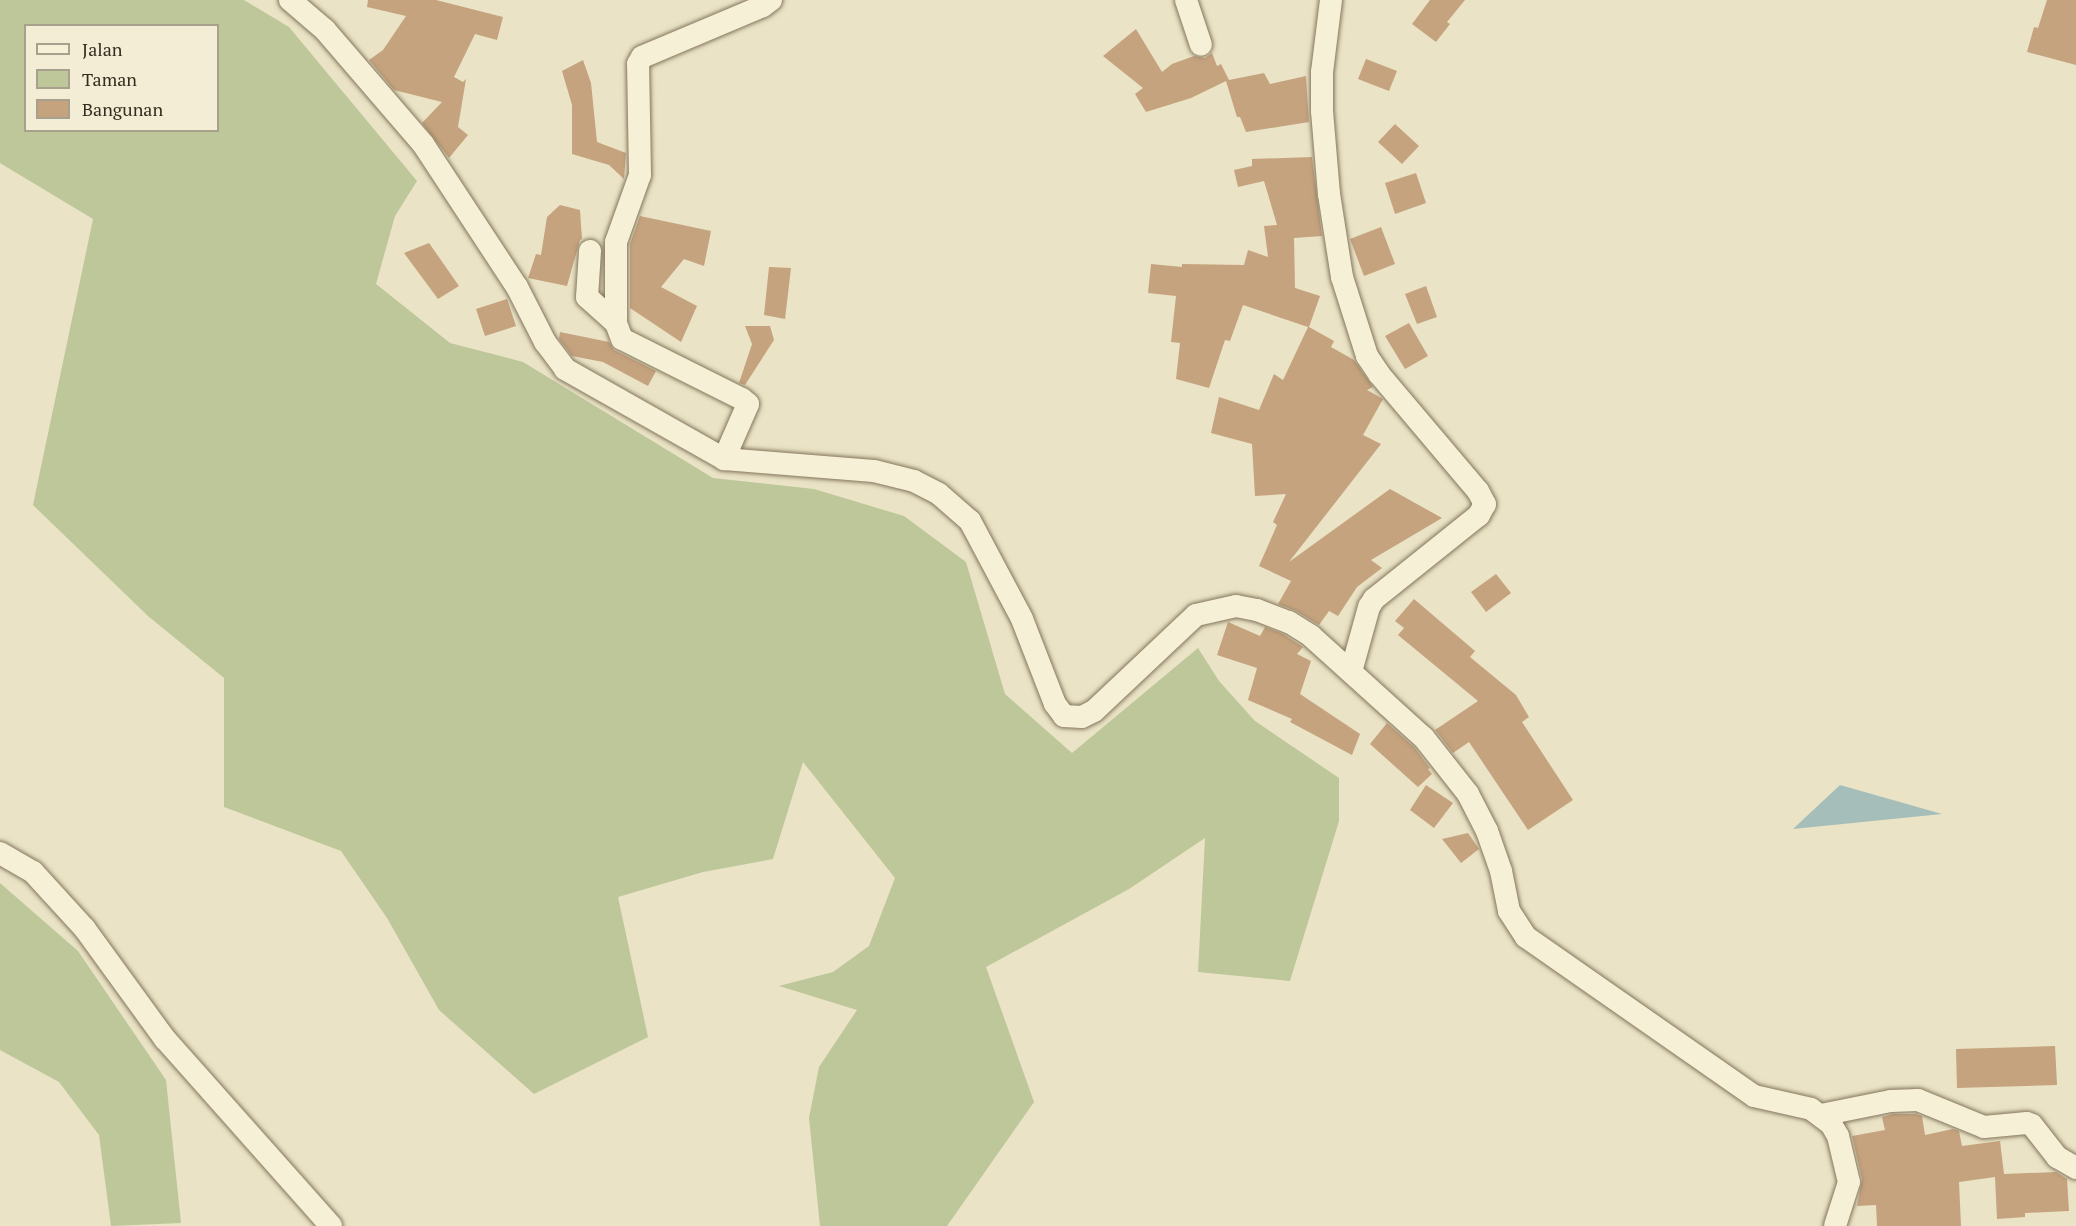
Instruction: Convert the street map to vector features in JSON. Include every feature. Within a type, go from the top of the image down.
[{"type":"street","points":[[290,0],[325,30],[423,144],[517,287],[545,342],[565,369],[724,459],[848,468],[890,474],[914,481],[954,505],[970,521],[1022,619],[1054,704],[1064,716],[1082,717],[1094,711],[1196,615],[1214,609],[1236,606],[1257,610],[1289,622],[1311,636],[1424,738],[1468,794],[1501,871],[1509,910],[1526,937],[1754,1096],[1812,1109],[1832,1124],[1838,1136],[1849,1182],[1835,1226]]},
{"type":"street","points":[[724,459],[748,408],[746,401],[622,339],[616,323],[616,242],[640,175],[642,163],[638,64],[642,57],[763,6],[771,0]]},
{"type":"street","points":[[1186,0],[1201,45]]},
{"type":"street","points":[[1331,0],[1322,72],[1322,111],[1329,194],[1342,278],[1367,356],[1379,374],[1478,490],[1485,504],[1479,515],[1374,599],[1369,607],[1351,672]]},
{"type":"street","points":[[590,250],[587,297],[616,323]]},
{"type":"street","points":[[0,853],[33,872],[85,929],[165,1039],[330,1226]]},
{"type":"street","points":[[1821,1115],[1891,1101],[1918,1100],[1984,1127],[2027,1123],[2032,1125],[2057,1157],[2076,1168]]},
{"type":"green space","points":[[0,0],[244,0],[289,27],[417,181],[395,216],[376,284],[450,343],[523,362],[713,478],[814,489],[904,516],[966,562],[1005,694],[1072,753],[1198,648],[1219,681],[1255,721],[1339,778],[1339,821],[1290,981],[1198,972],[1205,838],[1129,889],[986,967],[1034,1102],[947,1226],[820,1226],[809,1118],[819,1067],[857,1010],[779,986],[833,972],[869,946],[895,878],[803,762],[773,859],[703,872],[618,897],[648,1037],[534,1094],[439,1010],[387,918],[341,851],[224,807],[224,678],[148,616],[33,505],[93,219],[0,163]]},
{"type":"green space","points":[[0,883],[78,951],[166,1080],[181,1223],[111,1226],[99,1135],[59,1082],[0,1050]]},
{"type":"water","points":[[1840,785],[1942,814],[1793,829]]},
{"type":"building","points":[[368,0],[436,0],[503,17],[497,40],[475,34],[454,77],[463,82],[466,79],[458,127],[468,135],[449,158],[422,123],[442,102],[394,90],[369,60],[383,50],[406,16],[367,7]]},
{"type":"building","points":[[1430,0],[1465,0],[1447,22],[1450,24],[1436,42],[1412,24]]},
{"type":"building","points":[[2047,0],[2076,0],[2076,65],[2027,52],[2034,27],[2038,28]]},
{"type":"building","points":[[1136,29],[1162,72],[1172,64],[1194,56],[1205,58],[1212,53],[1217,66],[1221,64],[1229,80],[1264,73],[1270,84],[1306,76],[1309,122],[1246,132],[1240,117],[1237,117],[1226,81],[1191,98],[1146,112],[1135,94],[1143,88],[1103,56]]},
{"type":"building","points":[[1366,59],[1397,71],[1389,91],[1358,79]]},
{"type":"building","points":[[583,60],[591,83],[597,142],[626,153],[624,179],[609,165],[572,154],[572,105],[562,71]]},
{"type":"building","points":[[1395,124],[1419,146],[1402,164],[1378,142]]},
{"type":"building","points":[[1312,157],[1322,236],[1294,238],[1295,288],[1320,296],[1309,327],[1334,341],[1331,347],[1354,360],[1373,387],[1367,390],[1383,399],[1363,435],[1381,444],[1289,562],[1390,489],[1442,518],[1371,560],[1382,568],[1357,587],[1338,616],[1329,611],[1319,625],[1296,611],[1278,604],[1291,581],[1259,566],[1277,525],[1273,522],[1286,494],[1255,496],[1252,444],[1211,433],[1219,397],[1259,410],[1274,374],[1283,380],[1308,327],[1243,305],[1230,341],[1225,340],[1209,388],[1176,379],[1180,343],[1171,342],[1176,296],[1148,293],[1151,264],[1182,267],[1182,264],[1244,265],[1248,250],[1268,257],[1264,226],[1277,225],[1264,181],[1238,187],[1234,170],[1252,166],[1252,159]]},
{"type":"building","points":[[1416,173],[1426,203],[1395,214],[1385,183]]},
{"type":"building","points":[[560,205],[580,210],[582,239],[567,286],[528,278],[536,254],[541,255],[547,217]]},
{"type":"building","points":[[640,216],[711,231],[704,266],[684,259],[661,287],[697,306],[681,342],[630,308],[630,244]]},
{"type":"building","points":[[1381,227],[1395,264],[1364,276],[1350,239]]},
{"type":"building","points":[[429,243],[459,286],[438,299],[404,253]]},
{"type":"building","points":[[769,267],[791,268],[785,319],[764,315]]},
{"type":"building","points":[[1426,286],[1437,317],[1417,324],[1405,294]]},
{"type":"building","points":[[507,299],[516,326],[485,336],[476,309]]},
{"type":"building","points":[[1409,323],[1428,356],[1405,369],[1385,336]]},
{"type":"building","points":[[745,326],[770,326],[774,340],[745,385],[739,383],[752,344]]},
{"type":"building","points":[[560,332],[609,342],[614,350],[656,371],[648,386],[603,362],[572,356],[559,339]]},
{"type":"building","points":[[1496,574],[1511,593],[1486,612],[1471,592]]},
{"type":"building","points":[[1414,599],[1475,651],[1470,657],[1516,695],[1529,717],[1522,722],[1573,800],[1528,830],[1469,742],[1453,753],[1435,730],[1478,701],[1398,635],[1404,628],[1395,621]]},
{"type":"building","points":[[1228,622],[1260,636],[1265,627],[1283,634],[1303,647],[1297,654],[1311,661],[1300,694],[1360,734],[1352,755],[1290,722],[1292,719],[1248,700],[1257,668],[1217,655]]},
{"type":"building","points":[[1387,723],[1414,747],[1430,768],[1428,769],[1432,774],[1418,787],[1370,744]]},
{"type":"building","points":[[1426,785],[1453,803],[1434,828],[1410,810]]},
{"type":"building","points":[[1468,833],[1479,849],[1461,863],[1442,839]]},
{"type":"building","points":[[2055,1046],[2057,1085],[1957,1088],[1956,1049]]},
{"type":"building","points":[[1893,1114],[1922,1116],[1925,1135],[1953,1129],[1959,1131],[1962,1146],[2000,1141],[2004,1174],[2056,1172],[2067,1179],[2069,1211],[2025,1213],[2025,1217],[1997,1219],[1995,1177],[1959,1182],[1961,1226],[1877,1226],[1876,1205],[1857,1206],[1862,1179],[1852,1136],[1885,1130],[1882,1117]]}]
